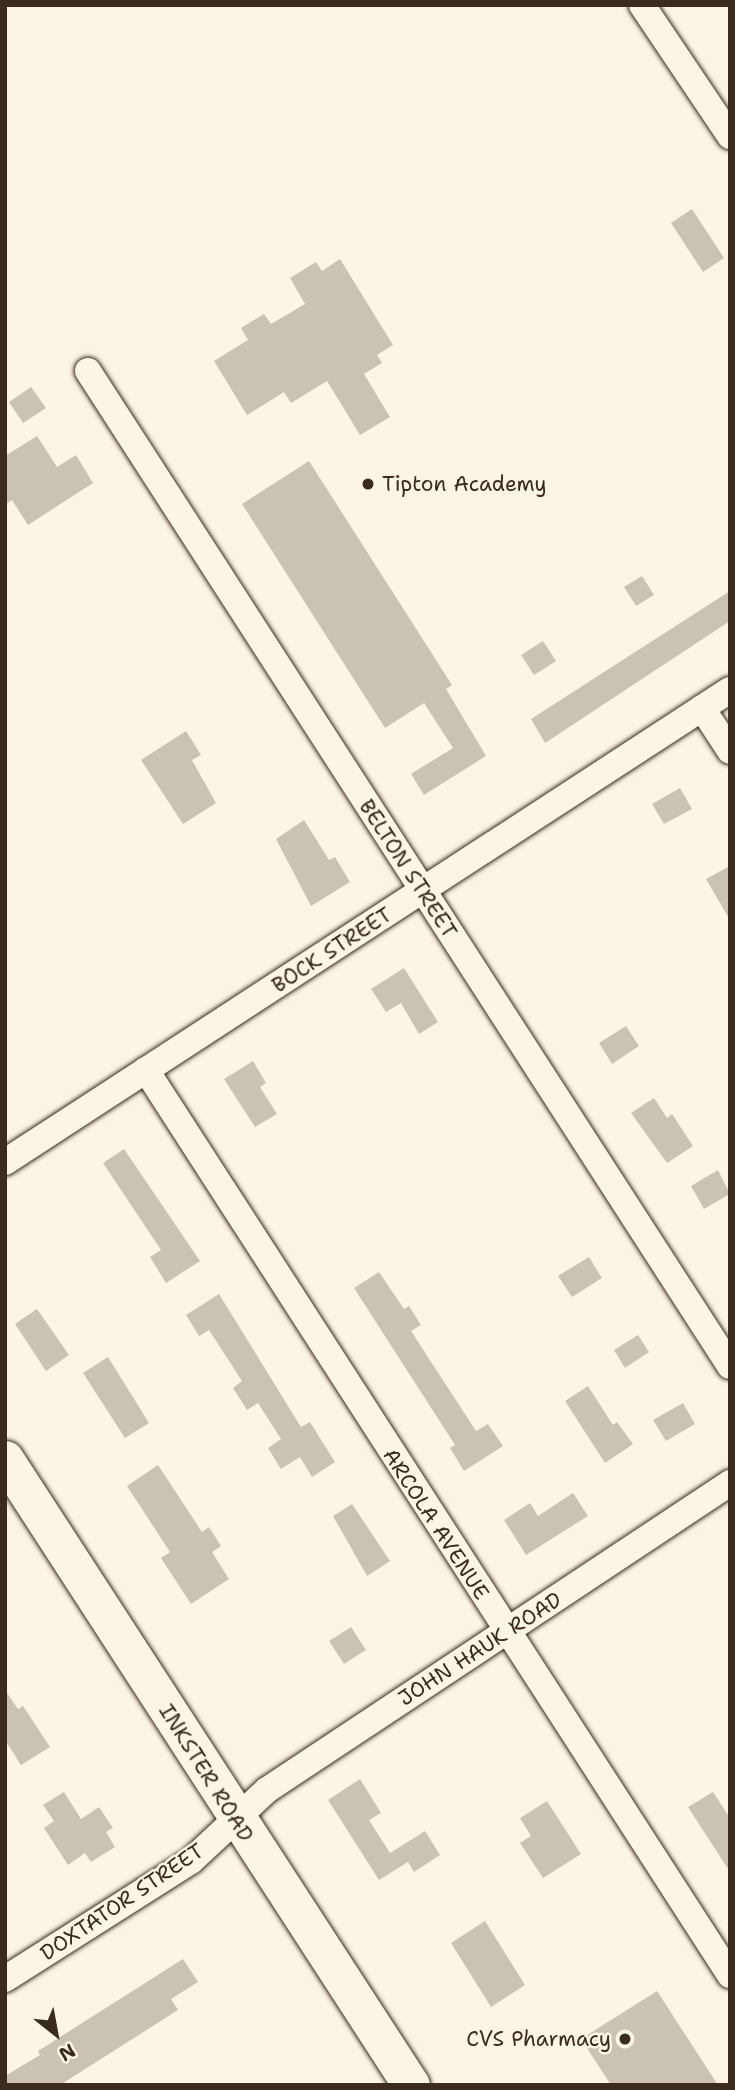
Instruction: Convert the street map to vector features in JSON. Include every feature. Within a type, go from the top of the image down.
[{"type":"main road","name":"INKSTER ROAD","points":[[5,1459],[235,1820],[411,2085]]},
{"type":"street","points":[[642,5],[730,136]]},
{"type":"street","name":"BELTON STREET","points":[[88,371],[730,1366]]},
{"type":"street","name":"BOCK STREET","points":[[5,1162],[730,690]]},
{"type":"street","points":[[702,708],[730,751]]},
{"type":"street","name":"ARCOLA AVENUE","points":[[146,1070],[505,1633],[730,1975]]},
{"type":"street","name":"JOHN HAUK ROAD","points":[[235,1820],[267,1790],[730,1483]]},
{"type":"street","name":"DOXTATOR STREET","points":[[5,1979],[191,1861],[235,1820]]},
{"type":"building","points":[[692,209],[724,258],[703,272],[671,223]]},
{"type":"building","points":[[340,259],[393,345],[377,355],[382,363],[364,374],[390,417],[360,435],[327,381],[291,403],[284,392],[247,415],[214,361],[248,340],[241,328],[264,314],[271,324],[305,304],[290,278],[316,262],[322,271]]},
{"type":"building","points":[[31,387],[46,408],[23,423],[9,402]]},
{"type":"building","points":[[37,436],[57,467],[76,455],[93,483],[28,525],[12,500],[5,505],[5,456]]},
{"type":"building","points":[[309,461],[452,685],[446,689],[486,756],[424,795],[411,774],[453,748],[424,703],[385,728],[242,504]]},
{"type":"building","points":[[642,576],[654,595],[636,606],[624,587]]},
{"type":"building","points":[[730,591],[730,621],[545,743],[531,719]]},
{"type":"building","points":[[543,641],[556,661],[534,675],[521,655]]},
{"type":"building","points":[[186,731],[201,755],[192,760],[216,803],[183,824],[141,760]]},
{"type":"building","points":[[680,788],[692,809],[664,824],[652,804]]},
{"type":"building","points":[[304,820],[329,860],[335,857],[350,882],[311,906],[276,839]]},
{"type":"building","points":[[730,866],[730,920],[706,879]]},
{"type":"building","points":[[404,968],[438,1022],[419,1034],[401,1003],[386,1012],[371,989]]},
{"type":"building","points":[[626,1026],[639,1046],[612,1064],[599,1043]]},
{"type":"building","points":[[253,1061],[266,1083],[260,1087],[277,1114],[255,1127],[224,1079]]},
{"type":"building","points":[[654,1098],[667,1118],[672,1114],[693,1146],[667,1163],[631,1113]]},
{"type":"building","points":[[124,1149],[200,1261],[166,1283],[150,1257],[161,1250],[103,1163]]},
{"type":"building","points":[[718,1170],[730,1194],[704,1209],[691,1186]]},
{"type":"building","points":[[589,1257],[602,1278],[572,1297],[558,1276]]},
{"type":"building","points":[[379,1272],[404,1309],[409,1306],[421,1325],[411,1331],[476,1431],[488,1424],[503,1446],[464,1471],[450,1448],[455,1445],[354,1288]]},
{"type":"building","points":[[219,1294],[301,1427],[310,1422],[335,1462],[312,1477],[300,1457],[281,1469],[268,1448],[281,1439],[258,1403],[247,1410],[233,1388],[242,1381],[209,1330],[199,1336],[186,1315]]},
{"type":"building","points":[[37,1309],[69,1355],[46,1371],[15,1324]]},
{"type":"building","points":[[638,1335],[649,1352],[625,1368],[614,1350]]},
{"type":"building","points":[[108,1357],[149,1423],[125,1438],[83,1373]]},
{"type":"building","points":[[588,1386],[613,1425],[617,1422],[633,1444],[605,1463],[565,1401]]},
{"type":"building","points":[[683,1403],[695,1424],[666,1441],[653,1420]]},
{"type":"building","points":[[158,1465],[202,1532],[209,1527],[221,1546],[212,1552],[229,1579],[191,1604],[161,1558],[170,1552],[127,1486]]},
{"type":"building","points":[[573,1493],[588,1516],[526,1555],[504,1520],[530,1503],[538,1516]]},
{"type":"building","points":[[352,1504],[390,1561],[367,1576],[333,1516]]},
{"type":"building","points":[[351,1627],[366,1650],[344,1664],[329,1641]]},
{"type":"building","points":[[5,1690],[18,1709],[23,1706],[50,1747],[21,1765],[5,1740]]},
{"type":"building","points":[[360,1779],[381,1813],[369,1820],[390,1853],[425,1831],[440,1855],[414,1872],[408,1862],[379,1880],[328,1800]]},
{"type":"building","points":[[64,1792],[81,1819],[99,1807],[113,1828],[106,1832],[115,1847],[91,1862],[85,1853],[68,1865],[44,1828],[54,1821],[43,1805]]},
{"type":"building","points":[[713,1792],[730,1818],[730,1872],[688,1807]]},
{"type":"building","points":[[547,1801],[581,1854],[543,1878],[520,1843],[531,1836],[520,1818]]},
{"type":"building","points":[[485,1921],[525,1985],[491,2007],[451,1943]]},
{"type":"building","points":[[183,1959],[198,1982],[171,1999],[178,2010],[60,2085],[5,2085],[5,2076],[40,2055],[38,2051]]},
{"type":"building","name":"CVS Pharmacy","points":[[657,1991],[718,2085],[611,2085],[581,2039]]},
{"type":"place","name":"Tipton Academy","points":[[368,484]]},
{"type":"place","name":"CVS Pharmacy","points":[[625,2039]]}]
